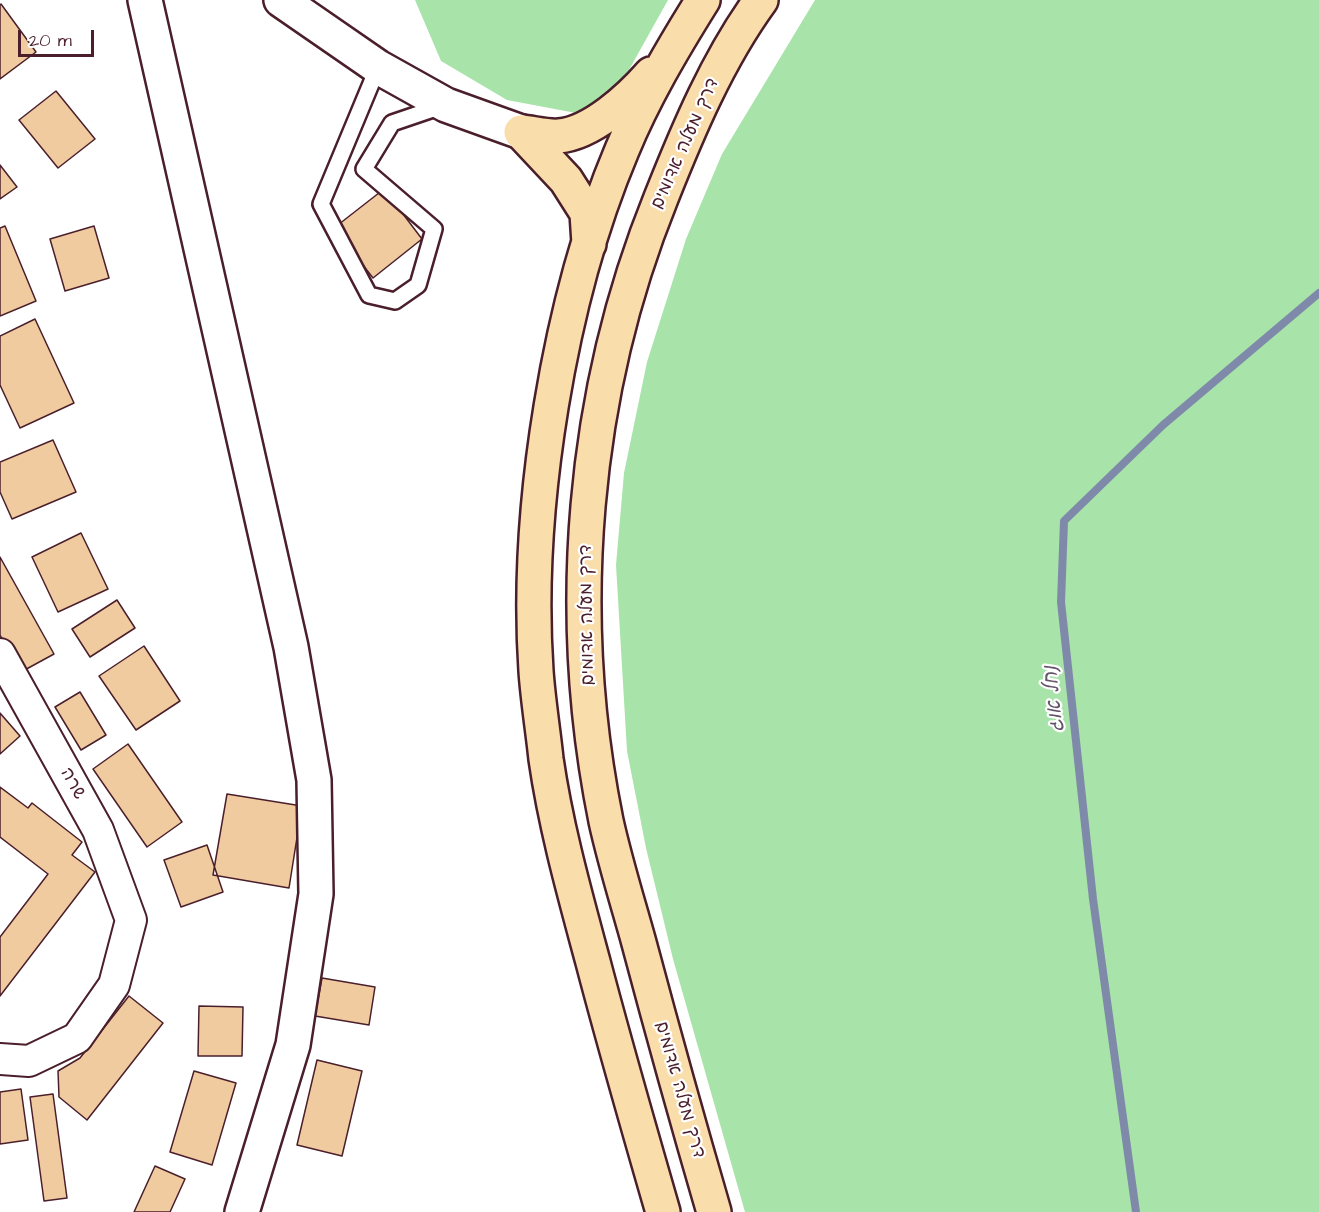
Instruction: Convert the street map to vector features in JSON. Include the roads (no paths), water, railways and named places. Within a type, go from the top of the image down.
[{"type":"highway","points":[[663,1212],[568,870],[547,762],[536,671],[535,590],[540,499],[552,409],[571,309],[589,246],[622,150],[668,54],[703,0]]},
{"type":"highway","name":"דרך מעלה אדומים","points":[[714,1212],[606,821],[590,712],[584,597],[588,508],[600,409],[620,319],[647,232],[677,159],[713,81],[761,0]]},
{"type":"highway","points":[[521,132],[559,136],[593,124],[633,94],[668,54]]},
{"type":"highway","points":[[521,132],[566,180],[587,213],[589,246]]},
{"type":"street","points":[[145,0],[291,647],[314,780],[316,894],[293,1045],[242,1212]]},
{"type":"street","points":[[281,0],[378,67],[446,105],[521,132]]},
{"type":"street","name":"שרה","points":[[0,654],[98,830],[131,920],[114,985],[77,1038],[29,1061],[0,1059]]},
{"type":"lane","points":[[378,67],[321,204],[369,295],[395,301],[418,285],[434,230],[364,169],[392,123],[446,105]]},
{"type":"waterway","name":"נחל אוג","points":[[1136,1212],[1093,899],[1061,602],[1064,521],[1163,425],[1319,293]]}]
